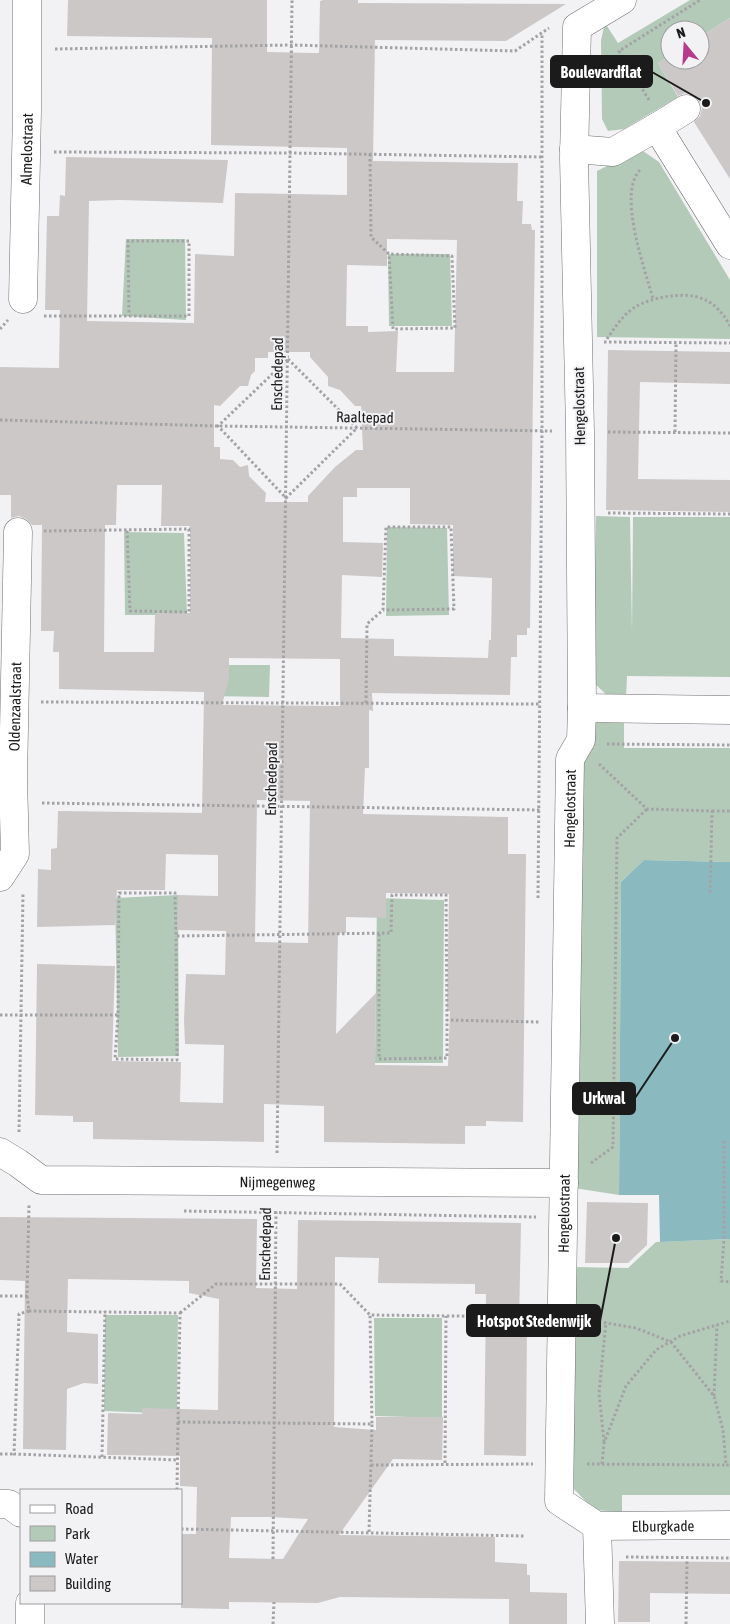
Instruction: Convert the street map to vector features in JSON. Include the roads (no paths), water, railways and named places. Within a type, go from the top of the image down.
[{"type":"street","name":"Almelostraat","points":[[27,0],[26,152],[32,307]]},
{"type":"street","name":"Hengelostraat","points":[[597,1526],[559,1501],[570,759],[588,744],[581,740],[580,431],[574,153],[578,27],[622,0]]},
{"type":"street","points":[[574,153],[613,152],[686,109]]},
{"type":"street","points":[[657,127],[730,245]]},
{"type":"street","name":"Oldenzaalstraat","points":[[0,877],[15,854],[9,786],[15,702],[18,532]]},
{"type":"street","points":[[582,708],[730,710]]},
{"type":"street","name":"Nijmegenweg","points":[[16,1162],[41,1180],[564,1182]]},
{"type":"street","points":[[0,1504],[9,1504],[20,1512]]},
{"type":"street","name":"Elburgkade","points":[[597,1526],[730,1525]]},
{"type":"street","points":[[597,1526],[600,1624]]},
{"type":"street","points":[[30,1604],[30,1624]]},
{"type":"water","points":[[644,860],[730,862],[730,1239],[660,1242],[659,1195],[619,1195],[621,882]]},
{"type":"place","name":"Boulevardflat","points":[[706,103]]},
{"type":"place","name":"Urkwal","points":[[675,1038]]},
{"type":"place","name":"Hotspot Stedenwijk","points":[[616,1238]]}]
